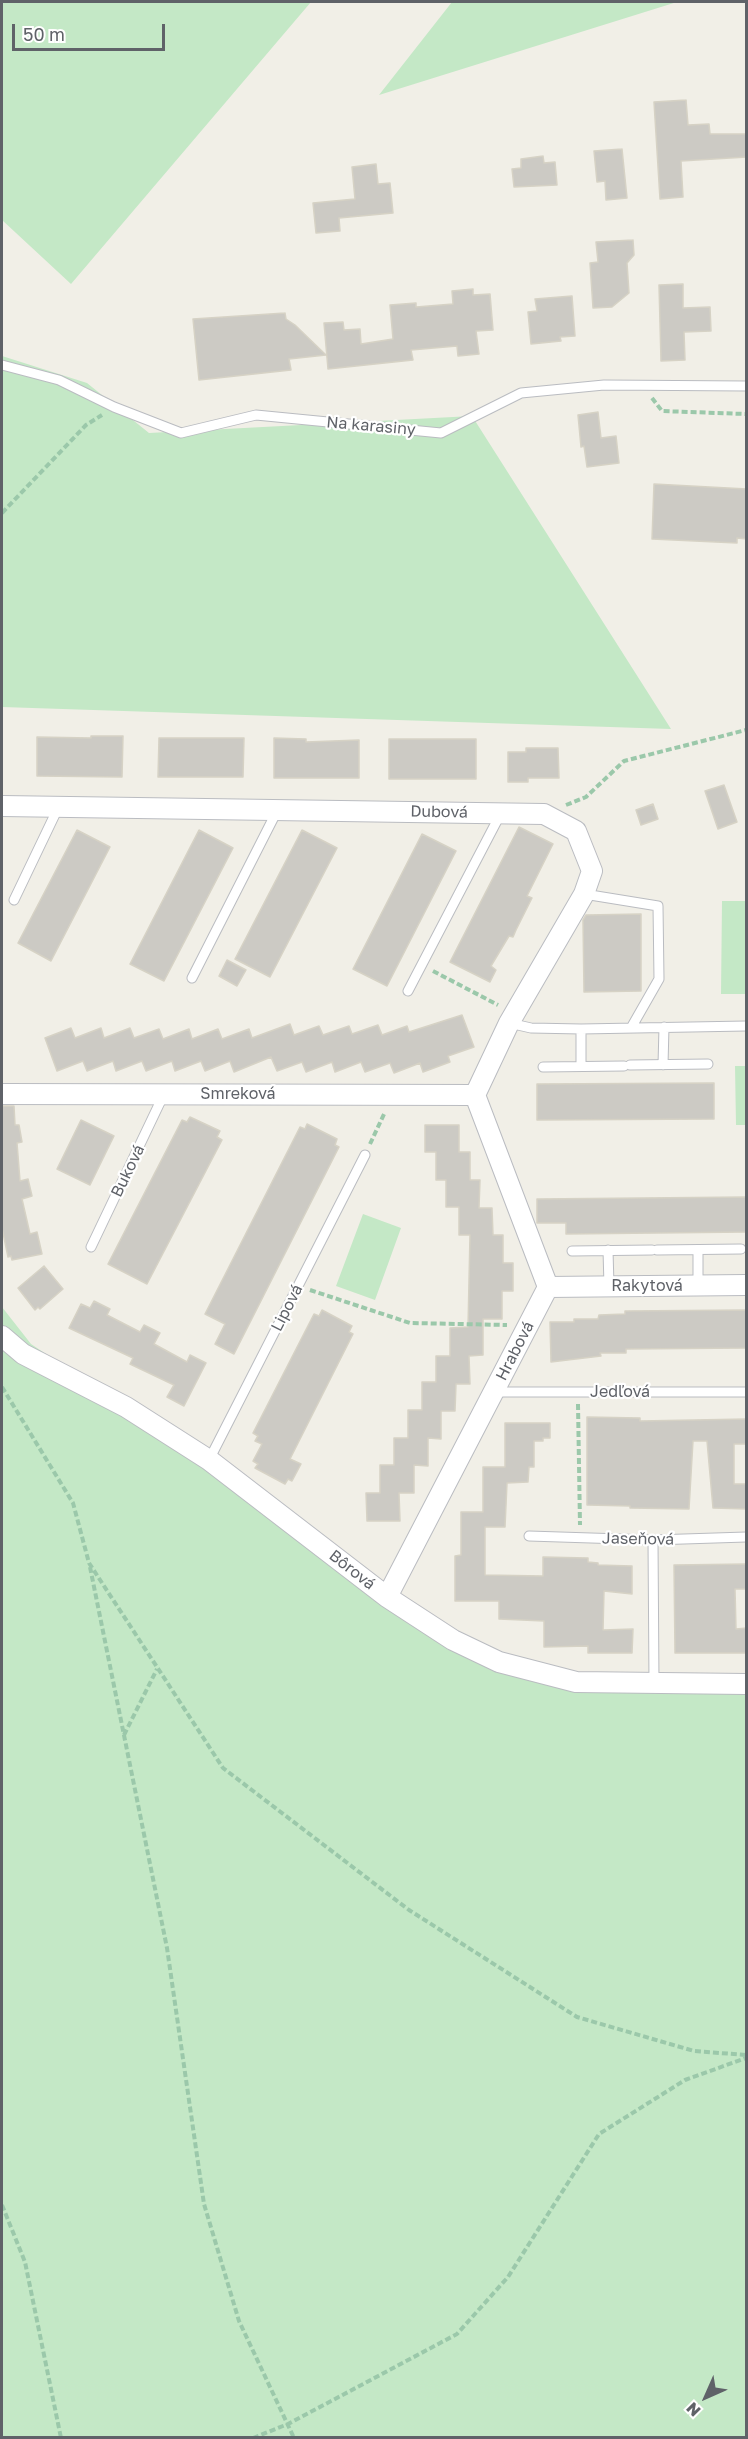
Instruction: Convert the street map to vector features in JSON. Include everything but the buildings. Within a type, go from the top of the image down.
[{"type":"street","name":"Dubová","points":[[2,806],[544,814],[576,831],[592,871],[584,894],[512,1018],[475,1095]]},
{"type":"street","name":"Smreková","points":[[2,1094],[475,1095]]},
{"type":"street","points":[[475,1095],[548,1287]]},
{"type":"street","name":"Rakytová","points":[[548,1287],[747,1285]]},
{"type":"street","name":"Hrabová","points":[[387,1597],[548,1287]]},
{"type":"street","name":"Bôrová","points":[[2,1336],[23,1354],[126,1407],[209,1460],[387,1597],[453,1640],[499,1662],[576,1682],[747,1684]]},
{"type":"lane","name":"Na karasiny","points":[[2,365],[59,380],[114,407],[181,433],[256,415],[441,433],[521,393],[604,386],[747,386]]},
{"type":"lane","points":[[14,900],[59,806]]},
{"type":"lane","points":[[192,978],[278,809]]},
{"type":"lane","points":[[408,991],[501,813]]},
{"type":"lane","points":[[584,894],[658,906],[659,979],[631,1028]]},
{"type":"lane","points":[[512,1018],[531,1028],[747,1026]]},
{"type":"lane","points":[[663,1065],[664,1027]]},
{"type":"lane","points":[[581,1029],[581,1066]]},
{"type":"lane","points":[[543,1067],[708,1064]]},
{"type":"lane","name":"Buková","points":[[91,1247],[164,1094]]},
{"type":"lane","name":"Lipová","points":[[209,1460],[365,1155]]},
{"type":"lane","points":[[572,1251],[741,1249]]},
{"type":"lane","points":[[608,1250],[609,1286]]},
{"type":"lane","points":[[698,1250],[698,1286]]},
{"type":"lane","name":"Jedľová","points":[[494,1392],[747,1392]]},
{"type":"lane","name":"Jaseňová","points":[[529,1536],[653,1540],[747,1537]]},
{"type":"lane","points":[[653,1540],[654,1684]]},
{"type":"path","points":[[643,386],[662,411],[747,414]]},
{"type":"path","points":[[2,513],[86,425],[114,407]]},
{"type":"path","points":[[544,814],[586,797],[624,762],[747,730]]},
{"type":"path","points":[[421,965],[512,1018]]},
{"type":"path","points":[[365,1155],[393,1095]]},
{"type":"path","points":[[298,1286],[410,1323],[528,1325]]},
{"type":"path","points":[[2,1387],[73,1503],[89,1563],[166,1948],[204,2204],[239,2321],[294,2438]]},
{"type":"path","points":[[578,1392],[580,1538]]},
{"type":"path","points":[[89,1563],[223,1768],[409,1910],[577,2017],[694,2051],[747,2056]]},
{"type":"path","points":[[124,1736],[157,1668]]},
{"type":"path","points":[[253,2438],[288,2424],[458,2334],[508,2277],[599,2134],[685,2080],[747,2056]]},
{"type":"path","points":[[2,2205],[25,2262],[61,2438]]},
{"type":"green space","points":[[2,2],[311,2],[71,284],[2,220]]},
{"type":"green space","points":[[452,2],[677,2],[379,95]]},
{"type":"green space","points":[[2,356],[87,383],[149,433],[472,416],[671,729],[2,707]]},
{"type":"green space","points":[[722,901],[746,901],[746,994],[721,994]]},
{"type":"green space","points":[[735,1066],[746,1066],[746,1125],[736,1125]]},
{"type":"green space","points":[[363,1214],[401,1228],[375,1300],[336,1286]]},
{"type":"green space","points":[[2,1307],[31,1344],[199,1456],[468,1650],[624,1681],[746,1681],[746,2437],[2,2437]]}]
